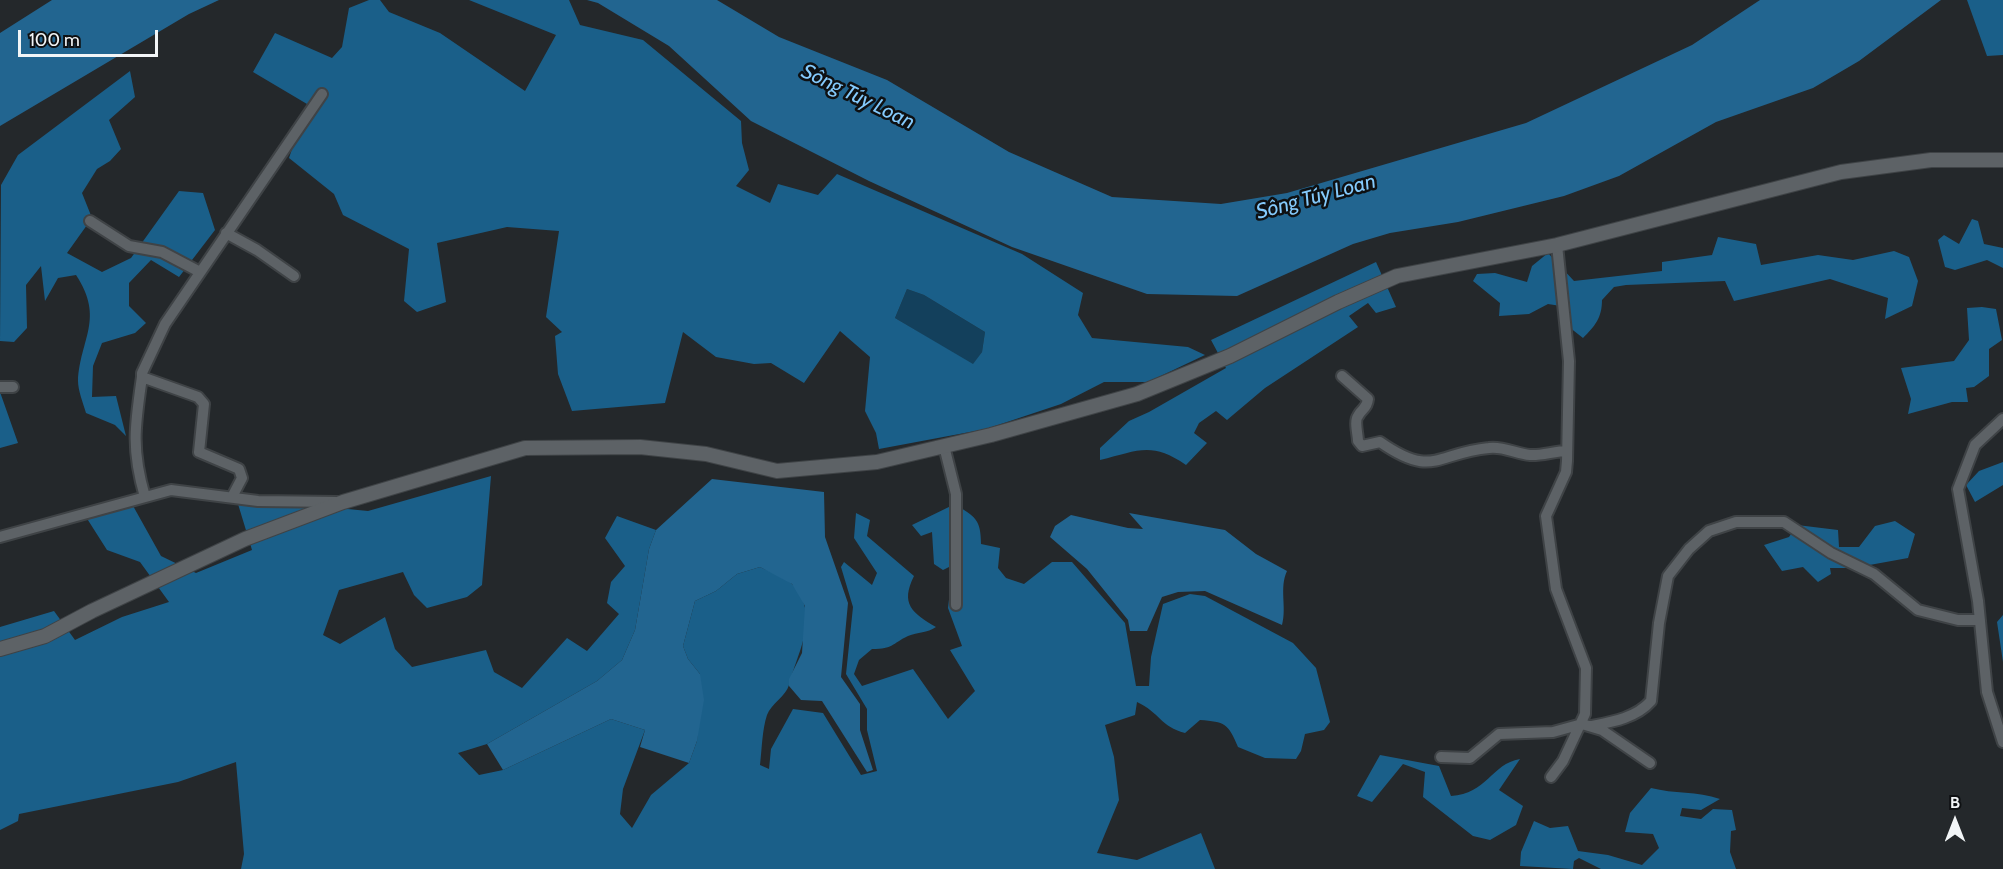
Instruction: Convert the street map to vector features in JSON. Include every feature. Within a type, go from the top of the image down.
[{"type":"street","points":[[145,497],[138,472],[134,433],[142,377],[165,324],[322,94]]},
{"type":"street","points":[[0,649],[45,636],[92,611],[244,539],[343,502],[525,448],[640,447],[706,454],[777,471],[877,462],[1072,414],[1137,394],[1230,356],[1383,280],[1557,245],[1841,172],[1931,160],[2003,160]]},
{"type":"street","points":[[90,221],[129,246],[162,252],[200,272]]},
{"type":"street","points":[[226,233],[258,250],[294,276]]},
{"type":"street","points":[[1551,777],[1587,725],[1586,668],[1557,590],[1546,516],[1566,472],[1567,451],[1569,361],[1557,245]]},
{"type":"street","points":[[1342,376],[1368,399],[1366,409],[1357,420],[1358,441],[1362,446],[1380,442],[1405,457],[1426,462],[1442,462],[1457,454],[1490,448],[1530,455],[1567,451]]},
{"type":"street","points":[[142,377],[198,397],[204,404],[199,452],[239,469],[242,478],[232,497]]},
{"type":"street","points":[[0,387],[13,387]]},
{"type":"street","points":[[2003,419],[1975,445],[1959,482],[1958,496],[1980,620],[1987,692],[2003,742]]},
{"type":"street","points":[[944,446],[956,494],[956,605]]},
{"type":"street","points":[[0,537],[171,490],[258,501],[343,502]]},
{"type":"street","points":[[1441,757],[1470,758],[1499,734],[1553,732],[1618,721],[1644,710],[1652,701],[1659,623],[1668,576],[1689,549],[1709,531],[1736,522],[1784,522],[1831,553],[1874,574],[1918,610],[1958,620],[1980,620]]},
{"type":"street","points":[[1587,725],[1602,730],[1631,747],[1650,763]]},
{"type":"shaded area","points":[[369,0],[380,0],[389,12],[440,33],[525,91],[556,35],[469,0],[569,0],[580,25],[643,40],[741,121],[742,143],[749,170],[736,186],[770,203],[778,184],[818,195],[837,174],[1022,254],[1083,293],[1078,315],[1092,338],[1188,347],[1205,355],[1148,382],[1104,382],[1061,404],[986,429],[879,449],[876,433],[865,411],[870,357],[840,331],[804,383],[771,363],[754,364],[716,357],[683,332],[665,403],[572,411],[558,374],[555,336],[562,332],[546,317],[559,231],[507,227],[437,243],[446,302],[417,312],[404,301],[409,249],[343,215],[334,194],[289,158],[307,104],[253,72],[275,33],[332,58],[342,47],[349,8]],"holes":[[[907,289],[924,295],[985,332],[982,352],[973,364],[895,318]]]},
{"type":"shaded area","points":[[1967,0],[2003,0],[2003,55],[1987,56]]},
{"type":"shaded area","points":[[130,71],[135,97],[109,120],[121,149],[110,161],[97,169],[82,193],[92,218],[67,253],[102,272],[131,258],[179,191],[203,193],[215,230],[179,277],[151,260],[129,283],[129,306],[146,323],[135,333],[102,343],[93,366],[92,397],[116,396],[126,436],[115,425],[86,413],[82,401],[78,381],[90,317],[89,304],[76,275],[58,278],[45,301],[41,266],[26,285],[27,328],[14,342],[0,341],[1,185],[18,155]]},
{"type":"shaded area","points":[[1972,219],[1978,221],[1984,244],[2003,248],[2003,268],[1987,260],[1955,270],[1945,267],[1938,240],[1944,235],[1959,244]]},
{"type":"shaded area","points":[[1718,237],[1756,244],[1761,265],[1818,255],[1853,260],[1894,251],[1909,257],[1918,281],[1912,306],[1885,319],[1888,298],[1830,279],[1734,301],[1725,281],[1626,285],[1614,287],[1602,300],[1601,312],[1597,321],[1583,338],[1569,327],[1567,307],[1548,304],[1529,314],[1499,316],[1500,303],[1473,281],[1477,274],[1495,273],[1527,282],[1532,266],[1548,253],[1574,281],[1662,271],[1662,262],[1712,255]]},
{"type":"shaded area","points":[[1376,262],[1396,307],[1376,313],[1368,303],[1349,316],[1358,327],[1265,388],[1227,420],[1216,411],[1199,423],[1194,433],[1207,443],[1186,465],[1153,450],[1135,451],[1100,460],[1100,448],[1129,421],[1226,368],[1211,340]]},
{"type":"shaded area","points":[[907,289],[924,295],[985,332],[982,352],[973,365],[895,318]]},
{"type":"shaded area","points":[[1967,308],[1996,309],[2002,340],[1989,349],[1989,376],[1974,387],[1966,388],[1968,402],[1952,402],[1908,414],[1911,399],[1901,368],[1954,361],[1969,340]]},
{"type":"shaded area","points":[[0,392],[18,443],[0,448]]},
{"type":"shaded area","points":[[2003,462],[2003,485],[1975,502],[1966,485],[1979,471]]},
{"type":"shaded area","points":[[491,476],[482,585],[467,597],[427,608],[414,595],[403,572],[339,590],[323,635],[340,644],[385,617],[395,649],[412,667],[486,650],[494,672],[522,688],[567,638],[587,651],[619,614],[607,603],[611,582],[625,566],[605,538],[617,516],[656,530],[649,549],[635,630],[622,660],[597,681],[487,744],[458,753],[479,775],[503,770],[611,719],[645,730],[623,789],[620,814],[632,828],[651,795],[689,763],[697,741],[700,674],[688,659],[683,646],[695,601],[716,591],[737,574],[760,567],[793,585],[801,597],[806,622],[801,648],[787,689],[767,715],[760,765],[769,769],[771,749],[793,709],[823,713],[861,775],[877,771],[867,730],[867,709],[846,674],[853,607],[841,567],[844,562],[872,585],[877,573],[854,538],[856,513],[870,520],[867,536],[914,576],[908,601],[920,617],[936,627],[908,636],[889,647],[872,649],[859,660],[854,674],[862,686],[913,669],[948,719],[975,691],[950,650],[962,646],[948,608],[953,565],[943,570],[934,564],[932,532],[921,536],[912,525],[955,504],[968,512],[978,524],[981,544],[1000,548],[998,568],[1006,578],[1024,584],[1052,562],[1072,562],[1125,623],[1136,686],[1149,686],[1151,657],[1163,604],[1190,594],[1205,596],[1293,643],[1316,668],[1330,722],[1324,730],[1305,734],[1301,751],[1296,759],[1265,758],[1238,747],[1228,728],[1220,723],[1200,720],[1185,733],[1170,727],[1137,702],[1135,715],[1105,725],[1114,757],[1119,800],[1097,853],[1137,860],[1201,833],[1215,869],[241,869],[244,854],[236,762],[178,782],[19,814],[18,821],[0,830],[0,627],[54,611],[75,640],[122,617],[169,602],[140,562],[107,550],[86,517],[132,504],[161,556],[196,573],[252,550],[238,504],[317,506],[368,511]]},
{"type":"shaded area","points":[[1895,521],[1915,534],[1908,558],[1853,568],[1830,568],[1831,574],[1818,582],[1803,567],[1782,571],[1764,545],[1789,537],[1797,525],[1838,530],[1839,547],[1859,547],[1875,526]]},
{"type":"shaded area","points":[[2003,615],[2003,662],[1997,622]]},
{"type":"shaded area","points":[[1380,755],[1439,766],[1451,796],[1473,790],[1502,767],[1520,759],[1499,790],[1523,806],[1516,825],[1490,840],[1473,836],[1423,797],[1425,772],[1403,764],[1372,802],[1357,796]]},
{"type":"shaded area","points":[[1651,788],[1720,799],[1701,810],[1682,808],[1680,816],[1701,819],[1713,809],[1732,810],[1736,830],[1731,831],[1730,852],[1736,869],[1601,869],[1579,858],[1574,861],[1573,869],[1520,866],[1521,852],[1534,821],[1550,828],[1568,826],[1578,851],[1608,855],[1642,865],[1659,848],[1653,834],[1625,832],[1630,813]]},
{"type":"water","points":[[52,0],[219,0],[189,14],[0,126],[0,33]]},
{"type":"water","name":"Sông Túy Loan","points":[[587,0],[717,0],[779,37],[887,80],[1009,152],[1112,197],[1221,204],[1287,193],[1526,123],[1692,45],[1760,0],[1941,0],[1859,61],[1813,88],[1716,122],[1619,176],[1564,196],[1458,222],[1390,233],[1353,244],[1237,296],[1147,294],[1012,247],[869,181],[751,121],[669,46],[598,3]]},
{"type":"water","points":[[712,479],[824,492],[825,537],[848,603],[841,677],[860,704],[860,730],[873,770],[867,772],[822,701],[801,700],[789,686],[789,679],[802,653],[805,606],[792,584],[760,567],[737,574],[716,591],[695,601],[683,646],[688,659],[700,674],[704,700],[697,741],[689,763],[640,747],[645,730],[611,719],[503,770],[487,744],[597,681],[622,660],[635,630],[649,549],[656,530]]},
{"type":"water","points":[[1129,513],[1225,530],[1256,554],[1287,571],[1282,625],[1205,591],[1178,592],[1162,597],[1147,631],[1130,631],[1128,620],[1087,569],[1050,537],[1055,526],[1071,515],[1128,528],[1143,529]]}]
